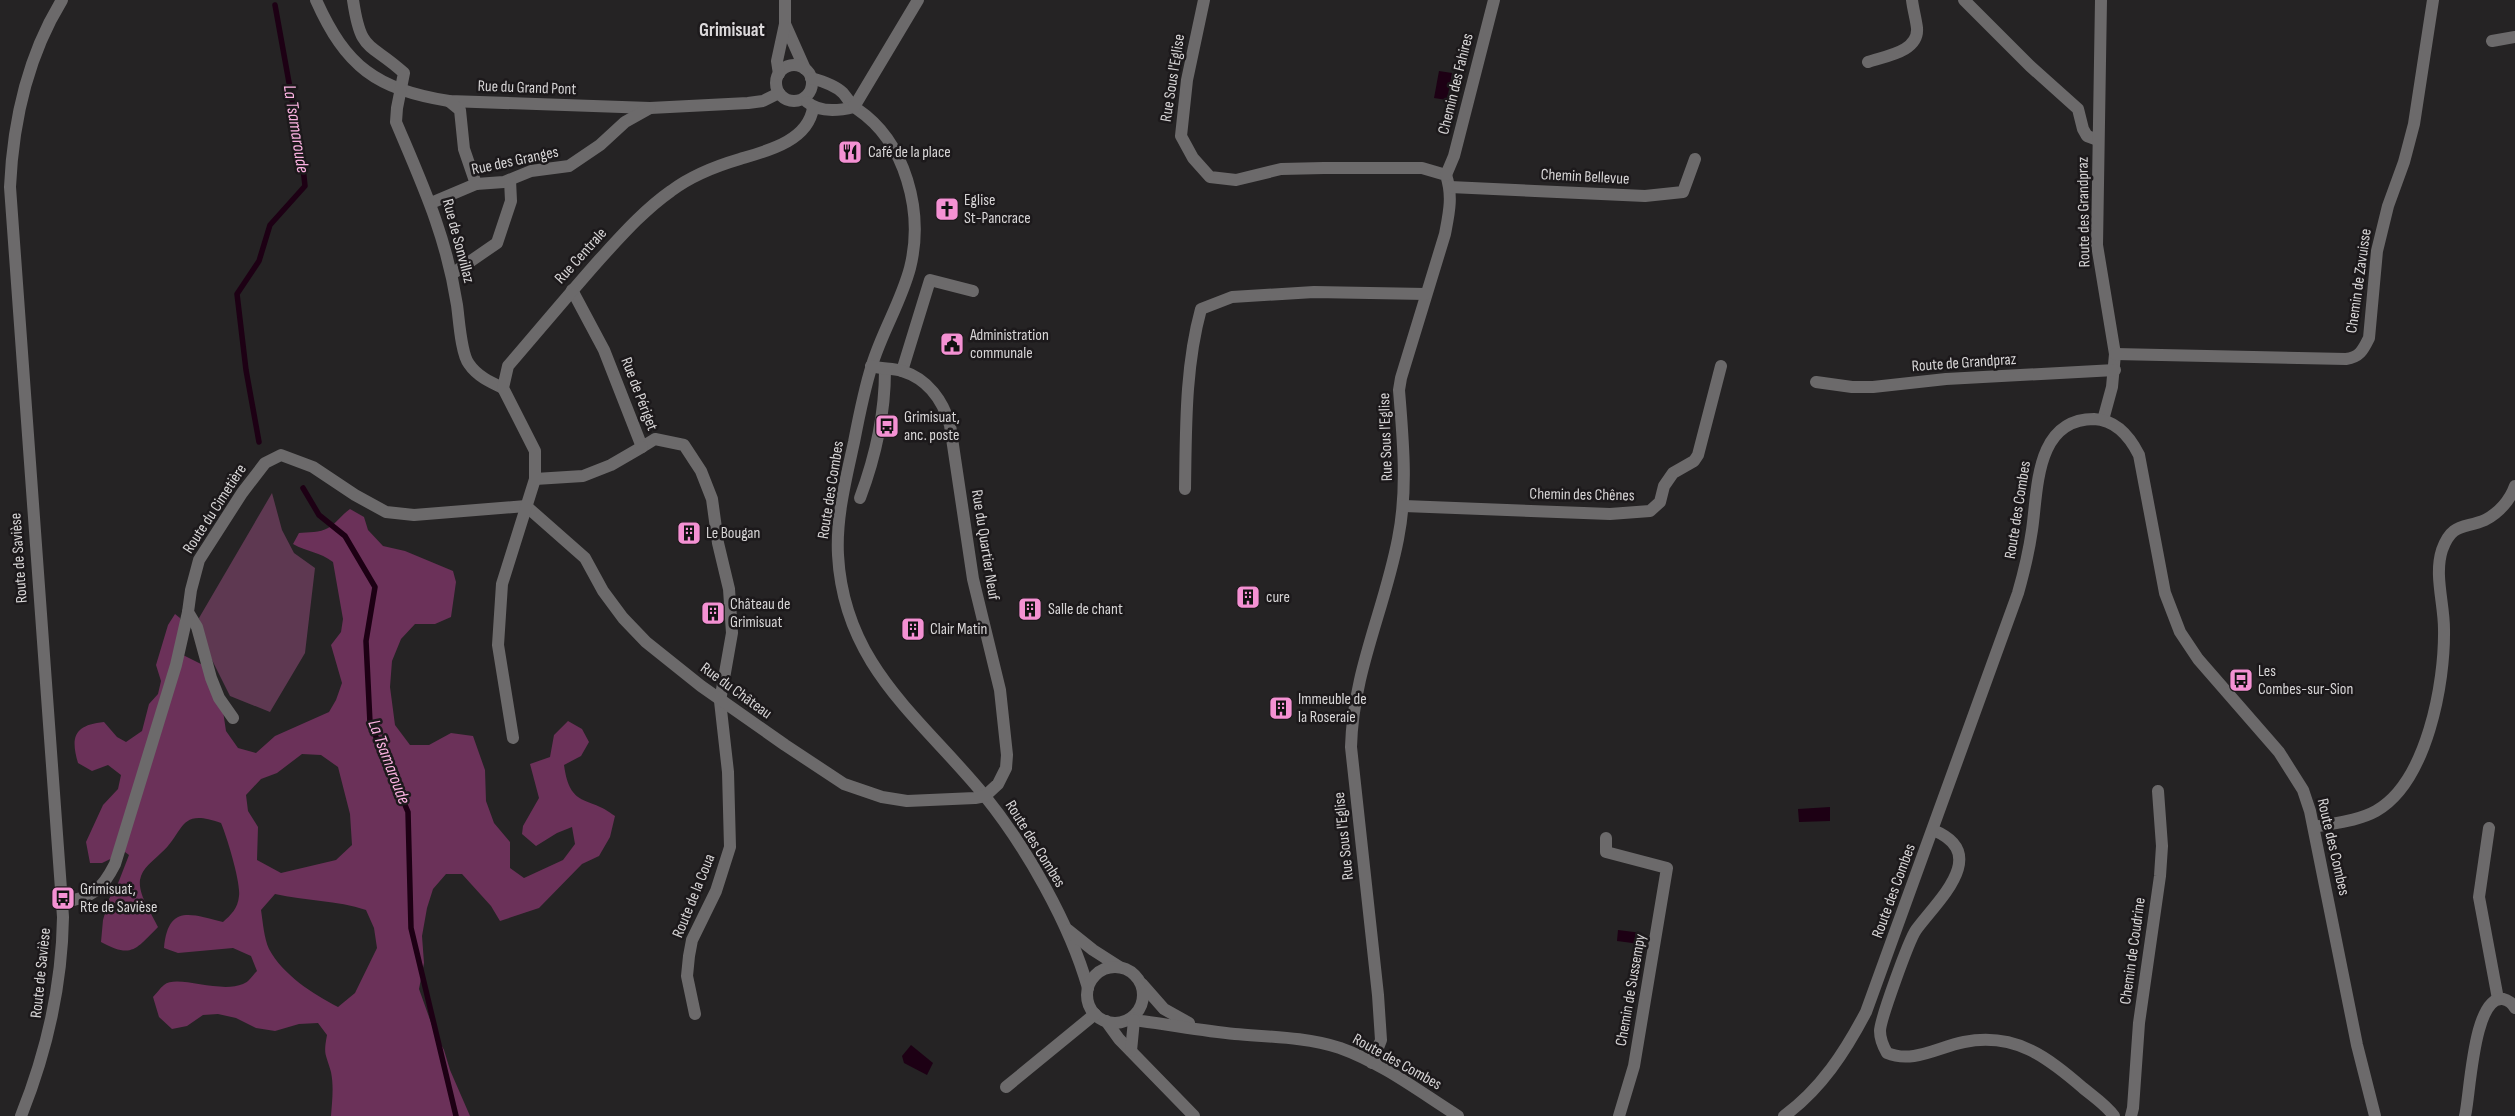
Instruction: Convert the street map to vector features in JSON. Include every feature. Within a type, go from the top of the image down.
[{"type":"street","name":"Route de Savièse","points":[[21,1116],[42,1060],[55,1007],[62,956],[63,902],[21,362],[10,187],[14,137],[21,98],[38,45],[62,0]]},
{"type":"street","name":"Rue du Grand Pont","points":[[316,0],[337,41],[355,64],[376,79],[401,90],[449,101],[650,108],[748,103],[763,100],[779,93]]},
{"type":"street","name":"Rue de Sonvillaz","points":[[353,0],[356,22],[363,41],[404,73],[396,122],[431,203],[452,274],[468,363],[482,378],[503,388]]},
{"type":"street","points":[[785,0],[785,24],[777,61],[779,74],[776,85],[779,93],[787,100],[802,99],[813,108],[838,111],[854,107],[918,0]]},
{"type":"street","name":"Rue Sous l'Eglise","points":[[1204,0],[1189,72],[1181,136],[1193,158],[1210,177],[1236,180],[1281,169],[1422,168],[1448,181],[1450,211],[1406,356],[1400,384],[1405,478],[1404,506],[1394,558],[1363,661],[1352,715],[1351,747],[1380,1022],[1380,1040],[1372,1063]]},
{"type":"street","name":"Chemin des Fahires","points":[[1448,181],[1494,0]]},
{"type":"street","points":[[1868,62],[1901,52],[1914,42],[1918,30],[1912,0]]},
{"type":"street","points":[[1964,0],[2030,66],[2078,109],[2082,129],[2087,136],[2093,140],[2098,140]]},
{"type":"street","name":"Route des Grandpraz","points":[[2101,0],[2097,245],[2115,354],[2115,370],[2103,420]]},
{"type":"street","name":"Chemin de Zavuisse","points":[[2115,354],[2346,359],[2356,358],[2363,351],[2368,338],[2377,251],[2388,206],[2404,162],[2414,124],[2433,0]]},
{"type":"street","points":[[785,24],[808,74],[810,90],[802,99]]},
{"type":"street","points":[[2492,41],[2515,37]]},
{"type":"street","points":[[779,74],[790,66],[798,66],[808,74]]},
{"type":"street","name":"Route des Combes","points":[[808,74],[841,91],[854,107],[878,126],[898,156],[914,209],[914,248],[910,268],[871,366],[845,482],[840,519],[839,561],[845,602],[857,636],[876,671],[984,796],[1009,829],[1065,926],[1088,988],[1088,1002],[1100,1018],[1122,1022],[1133,1019],[1232,1034],[1311,1041],[1342,1049],[1372,1063],[1458,1116]]},
{"type":"street","points":[[449,101],[460,110],[464,149],[476,184]]},
{"type":"street","name":"Rue des Granges","points":[[431,203],[476,184],[510,180],[531,171],[569,166],[600,145],[625,122],[650,108]]},
{"type":"street","name":"Rue Centrale","points":[[503,388],[508,366],[630,225],[671,190],[715,167],[765,151],[787,141],[805,127],[812,116],[813,108]]},
{"type":"street","name":"Chemin Bellevue","points":[[1448,181],[1645,196],[1683,192],[1695,159]]},
{"type":"street","points":[[452,274],[496,243],[511,201],[510,180]]},
{"type":"street","points":[[902,371],[930,280],[973,292]]},
{"type":"street","name":"Rue de Périget","points":[[572,290],[604,350],[642,446],[655,438],[684,445],[701,471],[712,498],[718,543],[729,590],[732,634],[720,701]]},
{"type":"street","points":[[1185,489],[1190,372],[1196,327],[1202,309],[1232,297],[1314,292],[1426,294]]},
{"type":"street","name":"Rue du Quartier Neuf","points":[[871,366],[885,370],[902,371],[927,385],[938,398],[947,415],[956,455],[973,579],[1000,690],[1004,726],[1006,768],[998,784],[984,796]]},
{"type":"street","name":"Chemin des Chênes","points":[[1404,506],[1610,514],[1650,511],[1660,502],[1664,486],[1673,473],[1694,461],[1698,454],[1720,366]]},
{"type":"street","points":[[860,498],[872,468],[885,393],[885,370]]},
{"type":"street","name":"Route de Grandpraz","points":[[1816,382],[1852,387],[1873,387],[1946,379],[2115,370]]},
{"type":"street","points":[[503,388],[535,451],[535,479],[502,584],[498,645],[513,738]]},
{"type":"street","name":"Route des Combes","points":[[1784,1116],[1820,1084],[1852,1040],[1878,982],[2023,578],[2044,453],[2059,431],[2069,425],[2081,421],[2103,420],[2120,430],[2132,442],[2139,455],[2165,593],[2180,632],[2198,659],[2279,752],[2303,790],[2314,826],[2357,1046],[2374,1116]]},
{"type":"street","points":[[535,479],[583,476],[611,465],[642,446]]},
{"type":"street","name":"Route du Cimetière","points":[[63,902],[86,898],[96,891],[105,884],[115,864],[174,674],[199,560],[247,486],[265,464],[281,455],[313,467],[355,495],[386,512],[414,514],[526,506]]},
{"type":"street","points":[[2314,826],[2362,817],[2376,810],[2392,799],[2415,768],[2434,711],[2444,659],[2444,626],[2439,579],[2439,560],[2443,547],[2451,532],[2457,528],[2484,520],[2497,513],[2515,486]]},
{"type":"street","name":"Rue du Château","points":[[526,506],[585,558],[603,590],[623,618],[646,642],[720,701],[844,784],[882,797],[924,801],[984,796]]},
{"type":"street","points":[[188,612],[197,627],[210,678],[219,698],[233,718]]},
{"type":"street","name":"Route de la Coua","points":[[695,1014],[687,976],[688,956],[692,940],[716,891],[730,847],[728,772],[720,701]]},
{"type":"street","name":"Chemin de Coudrine","points":[[2130,1116],[2134,1108],[2146,970],[2160,876],[2162,846],[2158,791]]},
{"type":"street","points":[[2489,828],[2479,897],[2498,999]]},
{"type":"street","points":[[1933,830],[1949,838],[1956,849],[1959,856],[1958,874],[1914,932],[1882,1020],[1881,1043],[1887,1053],[1906,1058],[1964,1041],[1985,1040],[2019,1045],[2052,1061],[2114,1116]]},
{"type":"street","name":"Chemin de Sussempy","points":[[1606,838],[1606,852],[1667,868],[1634,1066],[1619,1116]]},
{"type":"street","name":"Route des Combes","points":[[1065,926],[1093,950],[1118,966],[1130,971],[1164,1009],[1198,1028]]},
{"type":"street","points":[[1088,988],[1093,977],[1100,971],[1118,966]]},
{"type":"street","points":[[1131,1051],[1133,1019],[1142,1002],[1141,983]]},
{"type":"street","points":[[2465,1116],[2476,1040],[2492,1003],[2498,999],[2505,1000],[2515,1008]]},
{"type":"street","points":[[1006,1088],[1100,1018],[1194,1116]]},
{"type":"shaded area","points":[[1439,71],[1452,73],[1447,100],[1434,98]]},
{"type":"shaded area","points":[[272,493],[282,530],[294,553],[315,568],[305,653],[270,712],[230,696],[209,654],[199,618]]},
{"type":"shaded area","points":[[350,509],[364,517],[368,530],[383,546],[405,551],[453,571],[456,582],[451,617],[435,624],[415,624],[401,639],[392,661],[390,687],[395,725],[410,745],[429,745],[451,733],[473,736],[485,770],[486,801],[494,823],[510,842],[510,868],[524,878],[563,860],[575,844],[572,827],[557,833],[536,846],[522,834],[523,826],[539,798],[530,764],[550,757],[554,735],[568,721],[582,729],[589,742],[581,756],[564,765],[571,789],[582,799],[615,816],[610,837],[599,856],[582,864],[539,908],[500,921],[491,906],[462,874],[446,874],[433,889],[427,908],[422,936],[424,963],[419,989],[434,1031],[444,1050],[450,1070],[470,1116],[331,1116],[331,1072],[325,1051],[327,1035],[318,1023],[299,1024],[275,1031],[256,1028],[236,1018],[218,1014],[203,1015],[187,1026],[172,1029],[159,1017],[153,997],[164,985],[170,982],[222,987],[233,986],[245,983],[257,971],[251,956],[233,948],[178,953],[164,948],[166,934],[175,919],[190,915],[223,922],[236,908],[239,896],[238,881],[221,823],[197,818],[189,820],[169,845],[143,872],[140,880],[141,892],[158,927],[144,941],[127,951],[101,942],[103,920],[109,899],[117,886],[129,855],[125,852],[102,863],[90,863],[86,842],[103,805],[118,789],[121,775],[108,765],[92,771],[78,763],[75,746],[77,734],[87,726],[104,722],[117,737],[126,742],[142,731],[149,704],[158,694],[161,681],[156,665],[168,625],[175,614],[180,618],[183,655],[203,665],[223,711],[226,731],[238,748],[256,753],[275,736],[329,712],[342,683],[331,645],[341,632],[343,619],[333,562],[293,544],[299,533],[325,530],[331,527]],"holes":[[[302,754],[321,755],[338,767],[350,814],[352,845],[336,860],[281,873],[257,860],[258,827],[248,811],[246,795],[261,779],[277,773]],[[275,894],[344,904],[366,910],[374,928],[377,948],[355,993],[338,1007],[299,983],[282,967],[269,949],[261,910]]]},
{"type":"shaded area","points":[[1830,807],[1830,821],[1799,822],[1798,809]]},
{"type":"shaded area","points":[[1618,930],[1642,933],[1640,944],[1617,941]]},
{"type":"shaded area","points":[[911,1045],[933,1063],[927,1075],[904,1063],[902,1056]]},
{"type":"waterway","name":"La Tsamaroude","points":[[259,442],[246,370],[237,294],[259,261],[270,225],[305,186],[301,149],[275,5]]},
{"type":"waterway","name":"La Tsamaroude","points":[[303,488],[319,515],[345,536],[375,587],[366,641],[370,723],[408,812],[411,928],[456,1116]]},
{"type":"place","name":"Café de la place","points":[[850,152]]},
{"type":"place","name":"Eglise St-Pancrace","points":[[947,209]]},
{"type":"place","name":"Administration communale","points":[[952,344]]},
{"type":"place","name":"Grimisuat, anc. poste","points":[[887,426]]},
{"type":"place","name":"Le Bougan","points":[[689,533]]},
{"type":"place","name":"cure","points":[[1248,597]]},
{"type":"place","name":"Salle de chant","points":[[1030,609]]},
{"type":"place","name":"Château de Grimisuat","points":[[713,613]]},
{"type":"place","name":"Clair Matin","points":[[913,629]]},
{"type":"place","name":"Les Combes-sur-Sion","points":[[2241,680]]},
{"type":"place","name":"Immeuble de la Roseraie","points":[[1281,708]]},
{"type":"place","name":"Grimisuat, Rte de Savièse","points":[[63,898]]},
{"type":"district","name":"Grimisuat","points":[[732,30]]}]
